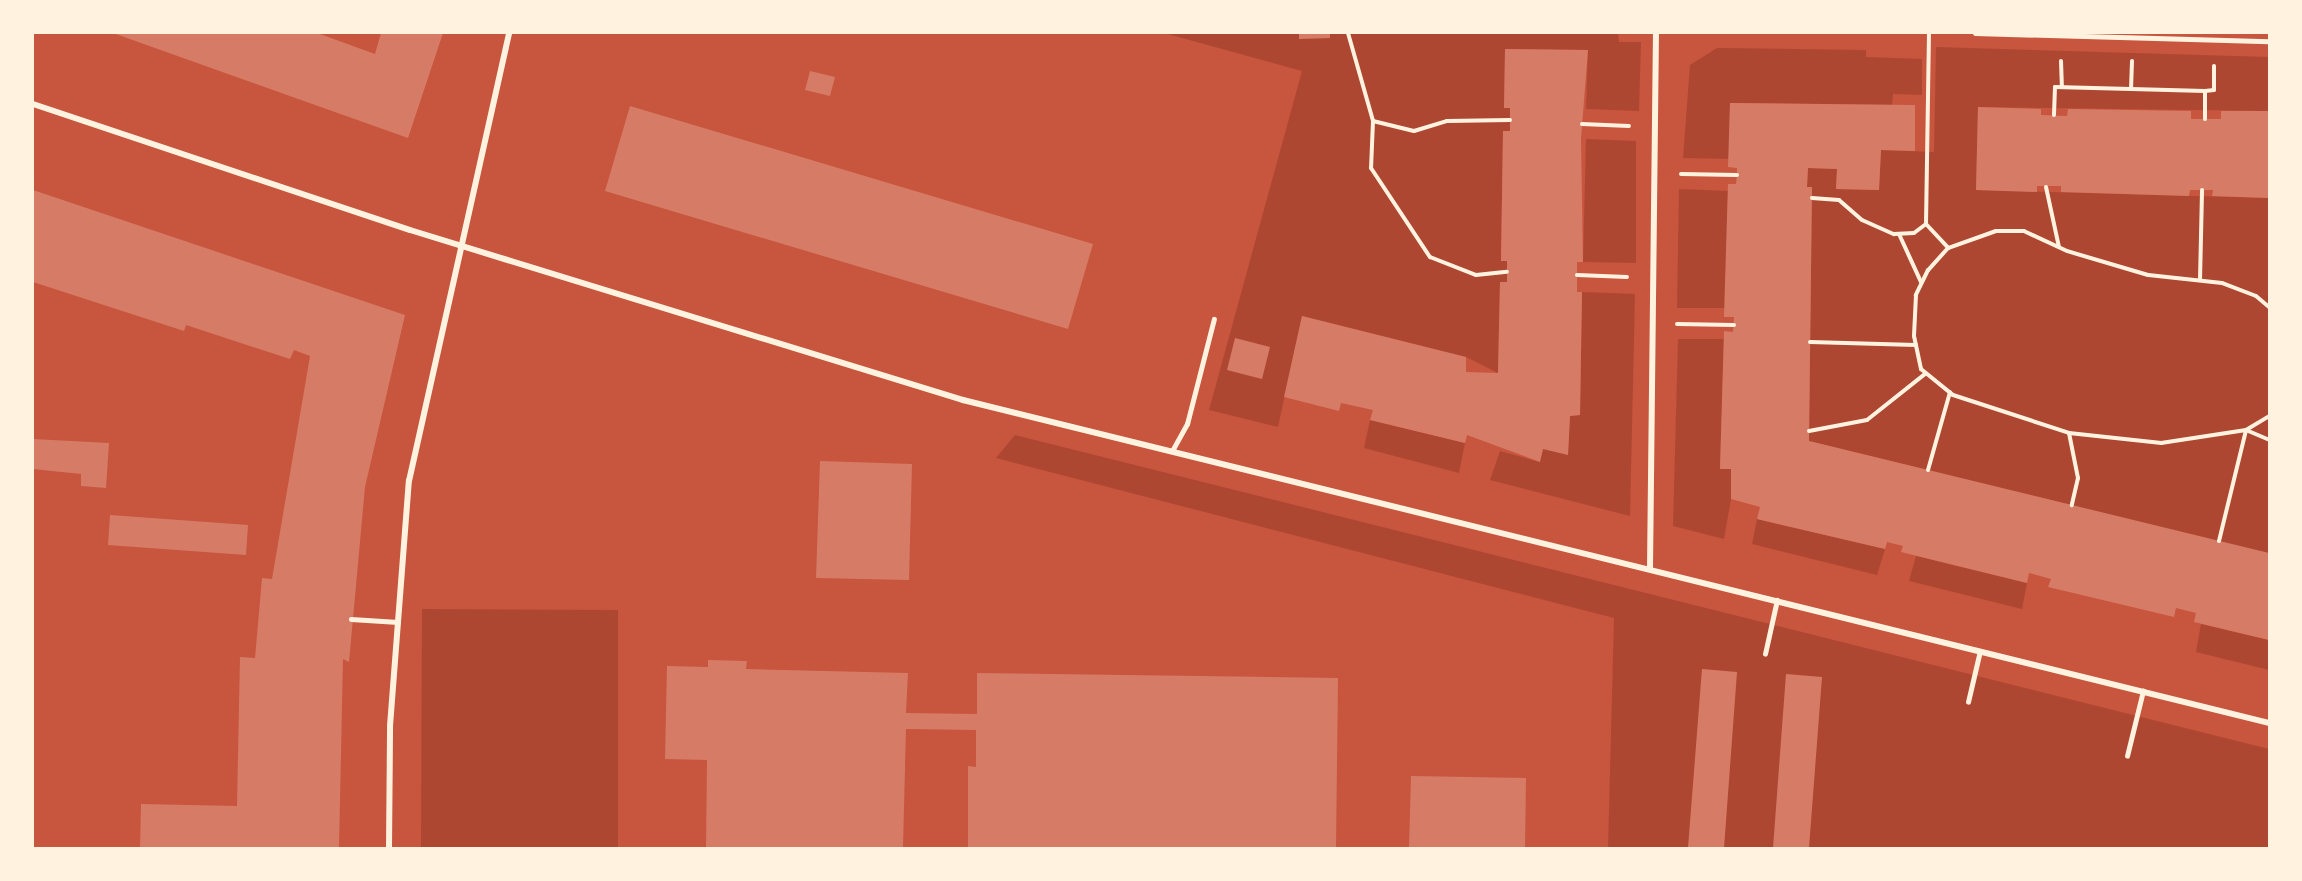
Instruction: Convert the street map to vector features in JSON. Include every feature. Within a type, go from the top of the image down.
[{"type":"street","points":[[389,848],[390,726],[409,481],[509,33]]},
{"type":"street","points":[[1650,568],[1656,33]]},
{"type":"street","points":[[33,104],[462,246],[963,400],[1650,568],[2269,723]]},
{"type":"lane","points":[[1975,33],[2269,41]]},
{"type":"lane","points":[[1172,451],[1187,424],[1214,318]]},
{"type":"lane","points":[[1765,654],[1778,600]]},
{"type":"lane","points":[[351,619],[398,622]]},
{"type":"lane","points":[[1968,702],[1980,651]]},
{"type":"lane","points":[[2127,756],[2143,691]]},
{"type":"path","points":[[1348,33],[1373,121],[1371,168],[1430,257],[1476,275],[1507,272]]},
{"type":"path","points":[[1929,33],[1926,224],[1948,248]]},
{"type":"path","points":[[2131,89],[2133,38]]},
{"type":"path","points":[[2061,61],[2062,87]]},
{"type":"path","points":[[2054,115],[2055,87],[2214,90],[2214,64]]},
{"type":"path","points":[[2205,91],[2205,119]]},
{"type":"path","points":[[1373,121],[1414,131],[1447,121],[1510,120]]},
{"type":"path","points":[[1582,124],[1655,127]]},
{"type":"path","points":[[1654,174],[1737,176]]},
{"type":"path","points":[[2046,187],[2059,248]]},
{"type":"path","points":[[2200,280],[2202,190]]},
{"type":"path","points":[[1812,198],[1839,200],[1862,220],[1899,234],[1918,266],[1921,284],[1916,345],[1926,373],[1950,392],[2017,420],[2069,433],[2161,443],[2246,430],[2269,416]]},
{"type":"path","points":[[1899,234],[1926,224]]},
{"type":"path","points":[[1921,284],[1948,248],[1996,231],[2024,231],[2059,248],[2148,275],[2200,280],[2256,296],[2269,308]]},
{"type":"path","points":[[1577,275],[1653,278]]},
{"type":"path","points":[[1653,324],[1734,325]]},
{"type":"path","points":[[1810,342],[1916,345]]},
{"type":"path","points":[[1809,431],[1867,420],[1926,373]]},
{"type":"path","points":[[1928,470],[1950,392]]},
{"type":"path","points":[[2246,430],[2269,440]]},
{"type":"path","points":[[2219,541],[2246,430]]},
{"type":"path","points":[[2069,433],[2078,478],[2072,505]]},
{"type":"shaded area","points":[[1164,33],[1618,33],[1619,42],[1641,42],[1639,111],[1586,109],[1588,50],[1505,49],[1504,108],[1510,108],[1510,131],[1503,131],[1501,260],[1507,261],[1507,282],[1500,282],[1498,373],[1466,357],[1302,316],[1278,427],[1209,410],[1302,71]]},
{"type":"shaded area","points":[[1936,47],[2269,57],[2269,111],[1978,107],[1976,190],[2269,198],[2269,554],[1809,441],[1812,187],[1807,187],[1808,168],[1837,169],[1836,189],[1879,190],[1881,150],[1934,152]]},
{"type":"shaded area","points":[[1717,48],[1866,50],[1866,57],[1922,59],[1922,95],[1893,94],[1892,105],[1730,103],[1729,159],[1683,158],[1690,65]]},
{"type":"shaded area","points":[[1586,139],[1636,141],[1636,263],[1583,262]]},
{"type":"shaded area","points":[[1679,189],[1728,191],[1725,308],[1677,308]]},
{"type":"shaded area","points":[[1582,292],[1635,294],[1630,516],[1490,480],[1500,451],[1539,462],[1543,449],[1568,454],[1570,416],[1580,415]]},
{"type":"shaded area","points":[[1678,339],[1724,339],[1720,468],[1731,469],[1731,499],[1724,539],[1673,526]]},
{"type":"shaded area","points":[[1370,420],[1465,443],[1459,473],[1364,448]]},
{"type":"shaded area","points":[[1015,435],[2269,749],[2269,848],[1608,848],[1614,618],[996,458]]},
{"type":"shaded area","points":[[1757,519],[1885,549],[1877,575],[1752,544]]},
{"type":"shaded area","points":[[1916,556],[2027,583],[2022,609],[1909,581]]},
{"type":"shaded area","points":[[422,609],[618,610],[618,848],[421,848]]},
{"type":"shaded area","points":[[2201,624],[2269,640],[2269,670],[2196,652]]},
{"type":"building","points":[[113,33],[317,33],[375,54],[381,33],[443,33],[408,138]]},
{"type":"building","points":[[1299,33],[1330,33],[1330,38],[1299,39]]},
{"type":"building","points":[[1505,49],[1588,50],[1581,139],[1583,262],[1577,262],[1577,292],[1582,292],[1580,415],[1570,416],[1568,455],[1543,449],[1540,462],[1467,435],[1465,443],[1370,420],[1373,410],[1341,403],[1339,411],[1284,397],[1302,316],[1466,357],[1466,372],[1498,373],[1500,282],[1507,282],[1507,261],[1501,261],[1503,131],[1510,131],[1510,108],[1504,108]]},
{"type":"building","points":[[810,71],[835,77],[830,96],[805,90]]},
{"type":"building","points":[[1730,103],[1915,105],[1915,151],[1881,150],[1879,190],[1836,189],[1837,169],[1808,168],[1807,187],[1812,187],[1809,441],[2269,553],[2269,640],[2194,622],[2196,613],[2176,608],[2174,617],[2048,587],[2051,579],[2029,573],[2027,583],[1901,552],[1903,546],[1887,542],[1885,549],[1757,519],[1760,507],[1731,499],[1731,469],[1720,469],[1724,331],[1733,332],[1734,317],[1724,317],[1728,184],[1736,184],[1737,175],[1737,168],[1728,167]]},
{"type":"building","points":[[630,106],[1093,244],[1068,329],[605,191]]},
{"type":"building","points":[[1978,107],[2041,109],[2041,115],[2067,116],[2068,109],[2191,111],[2191,119],[2221,119],[2221,111],[2269,111],[2269,198],[2212,196],[2213,190],[2190,190],[2189,196],[2061,192],[2061,186],[2037,186],[2037,192],[1976,190]]},
{"type":"building","points":[[33,190],[405,315],[365,487],[349,662],[343,659],[339,848],[140,848],[141,804],[237,806],[240,657],[255,658],[262,578],[272,579],[310,356],[294,350],[290,359],[186,325],[184,331],[33,282]]},
{"type":"building","points":[[1235,338],[1270,347],[1262,379],[1227,370]]},
{"type":"building","points":[[33,439],[109,443],[106,488],[81,486],[81,474],[33,469]]},
{"type":"building","points":[[820,461],[912,464],[909,580],[816,578]]},
{"type":"building","points":[[110,515],[248,525],[246,555],[108,545]]},
{"type":"building","points":[[708,660],[747,661],[746,669],[908,673],[906,713],[977,714],[977,673],[1338,678],[1336,848],[968,847],[968,766],[976,767],[976,730],[906,729],[903,847],[706,848],[707,760],[665,759],[667,666],[708,667]]},
{"type":"building","points":[[1702,669],[1737,672],[1724,848],[1688,848]]},
{"type":"building","points":[[1786,674],[1822,677],[1809,848],[1773,848]]},
{"type":"building","points":[[1411,776],[1526,778],[1525,848],[1409,848]]}]
